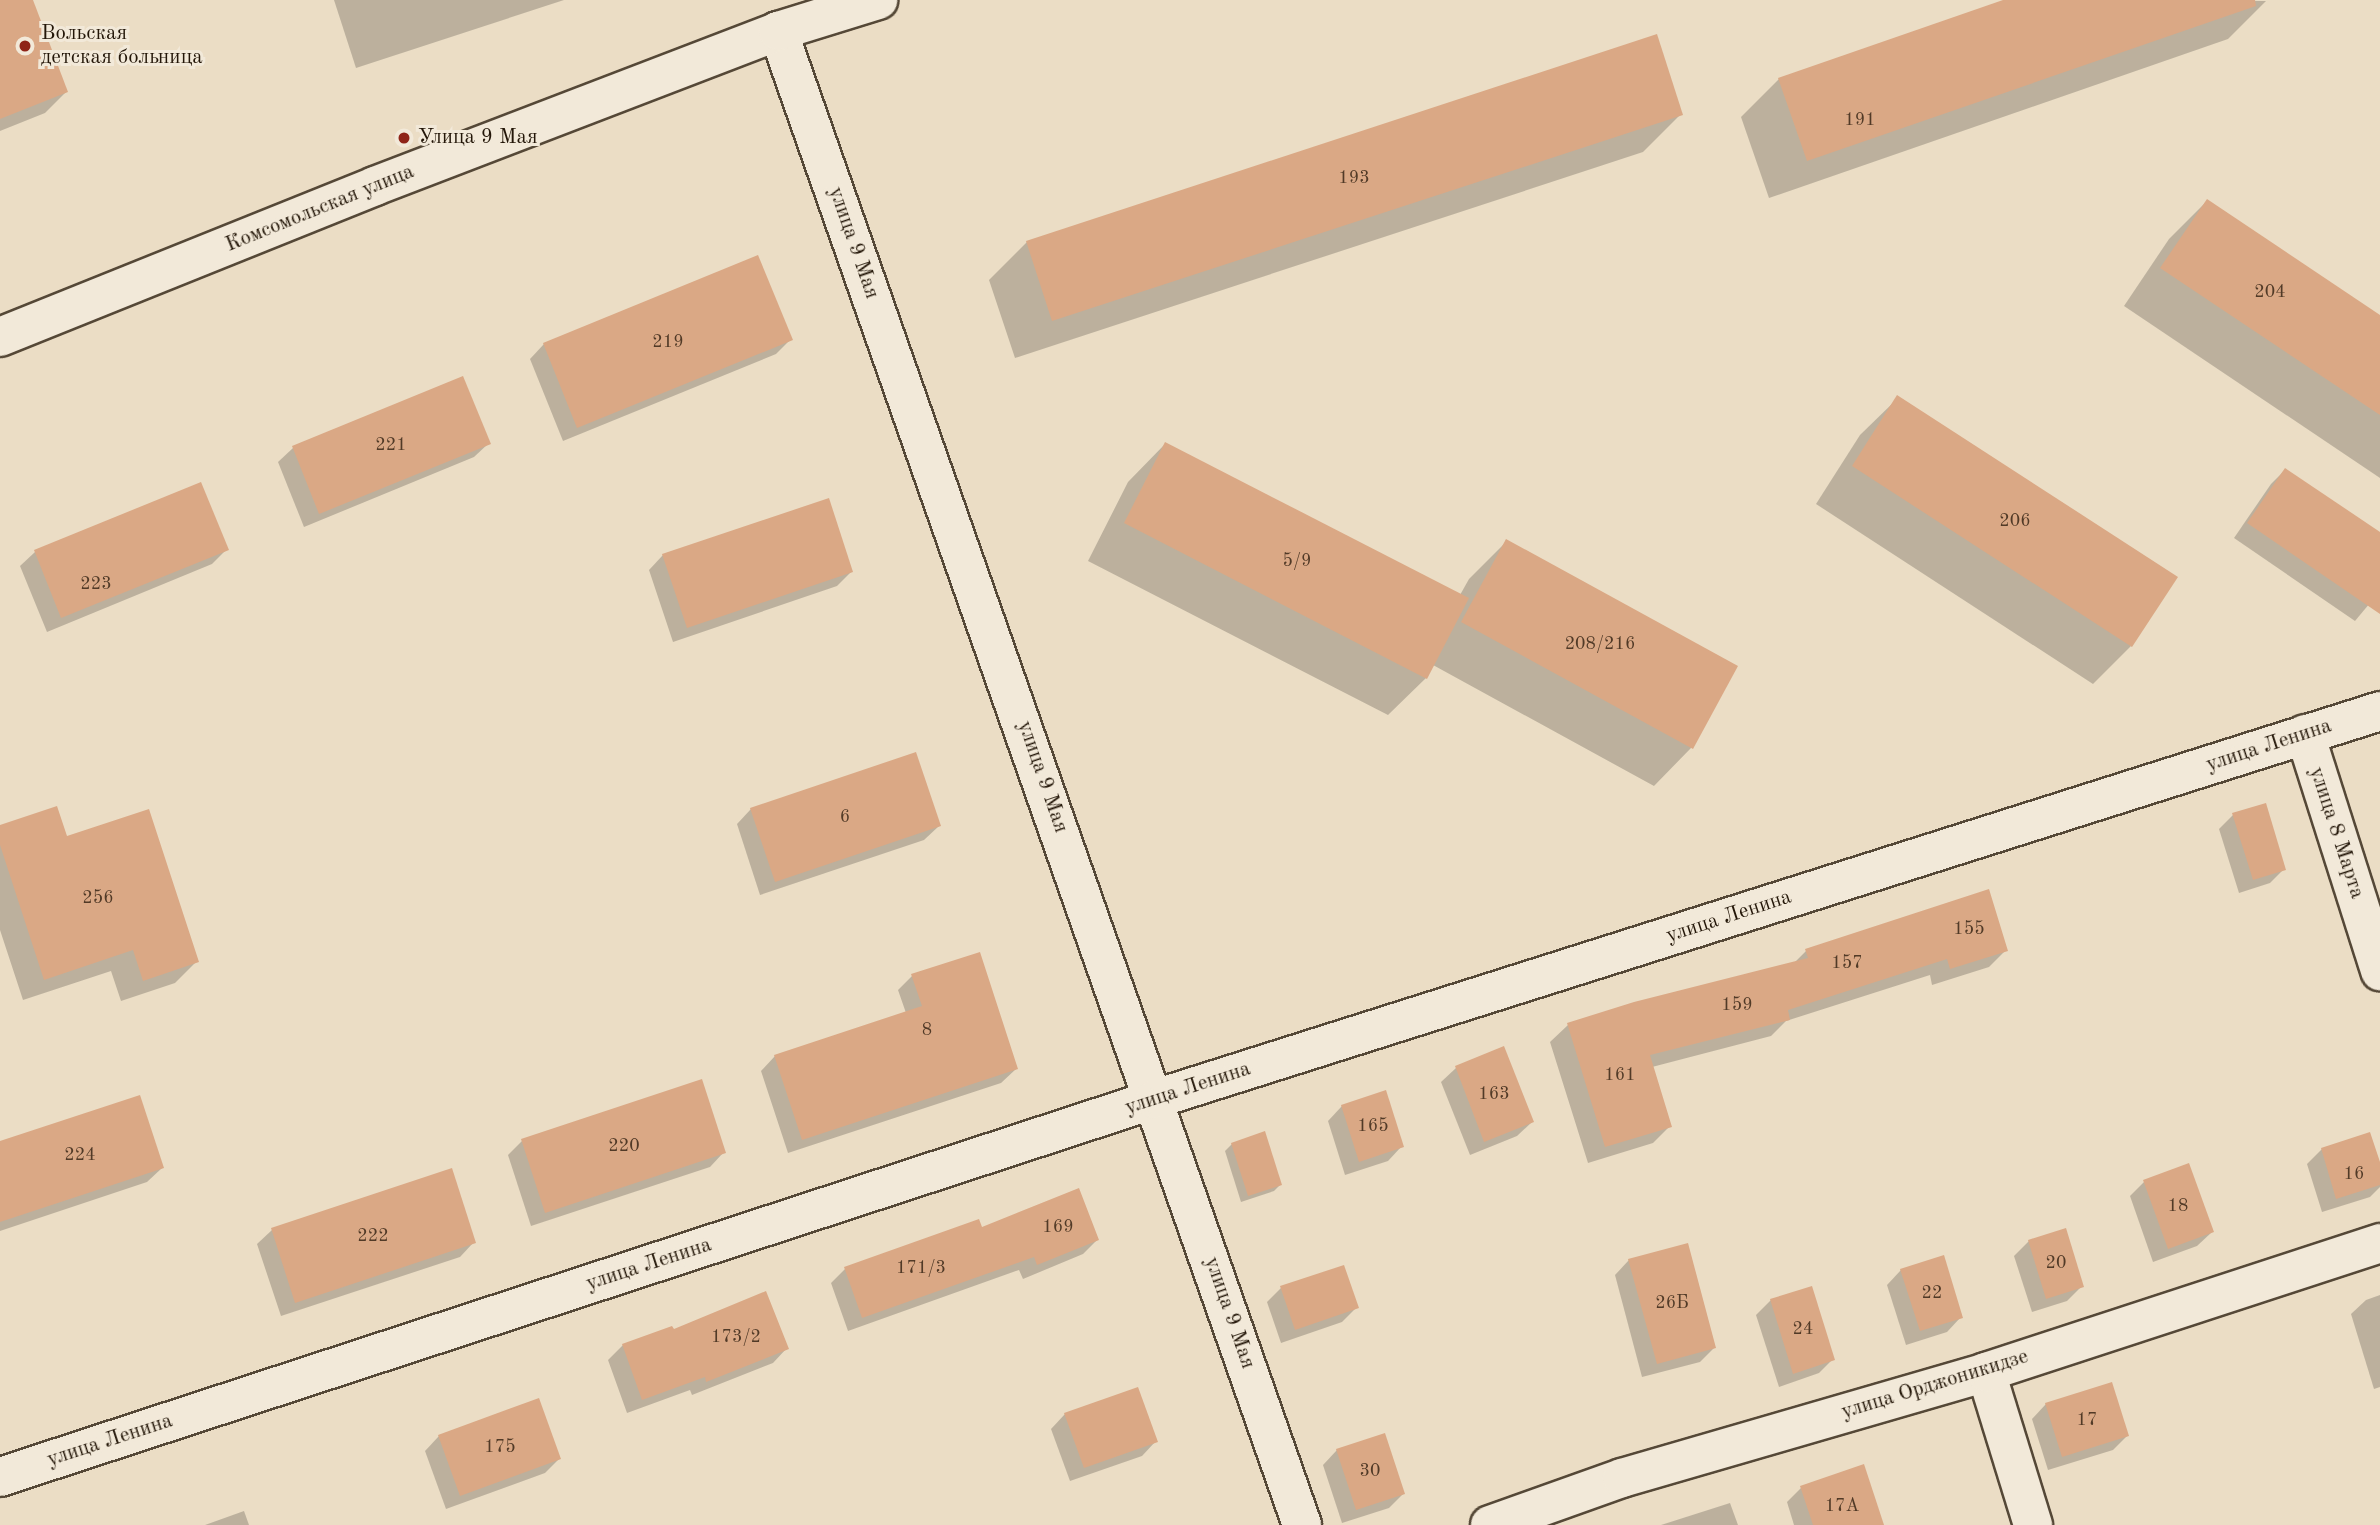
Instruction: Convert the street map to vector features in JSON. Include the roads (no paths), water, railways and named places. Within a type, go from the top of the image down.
[{"type":"street","name":"Комсомольская улица","points":[[0,337],[375,186],[778,31],[878,0]]},
{"type":"street","name":"улица 9 Мая","points":[[778,31],[1155,1099],[1302,1525]]},
{"type":"street","name":"улица Ленина","points":[[0,1477],[1155,1099],[2380,711]]},
{"type":"street","name":"улица 8 Марта","points":[[2305,734],[2380,971]]},
{"type":"street","name":"улица Орджоникидзе","points":[[1490,1525],[1622,1478],[1986,1372],[2380,1243]]},
{"type":"street","points":[[1986,1372],[2033,1525]]},
{"type":"place","name":"Вольская детская больница","points":[[25,46]]},
{"type":"place","name":"Улица 9 Мая","points":[[404,138]]}]
